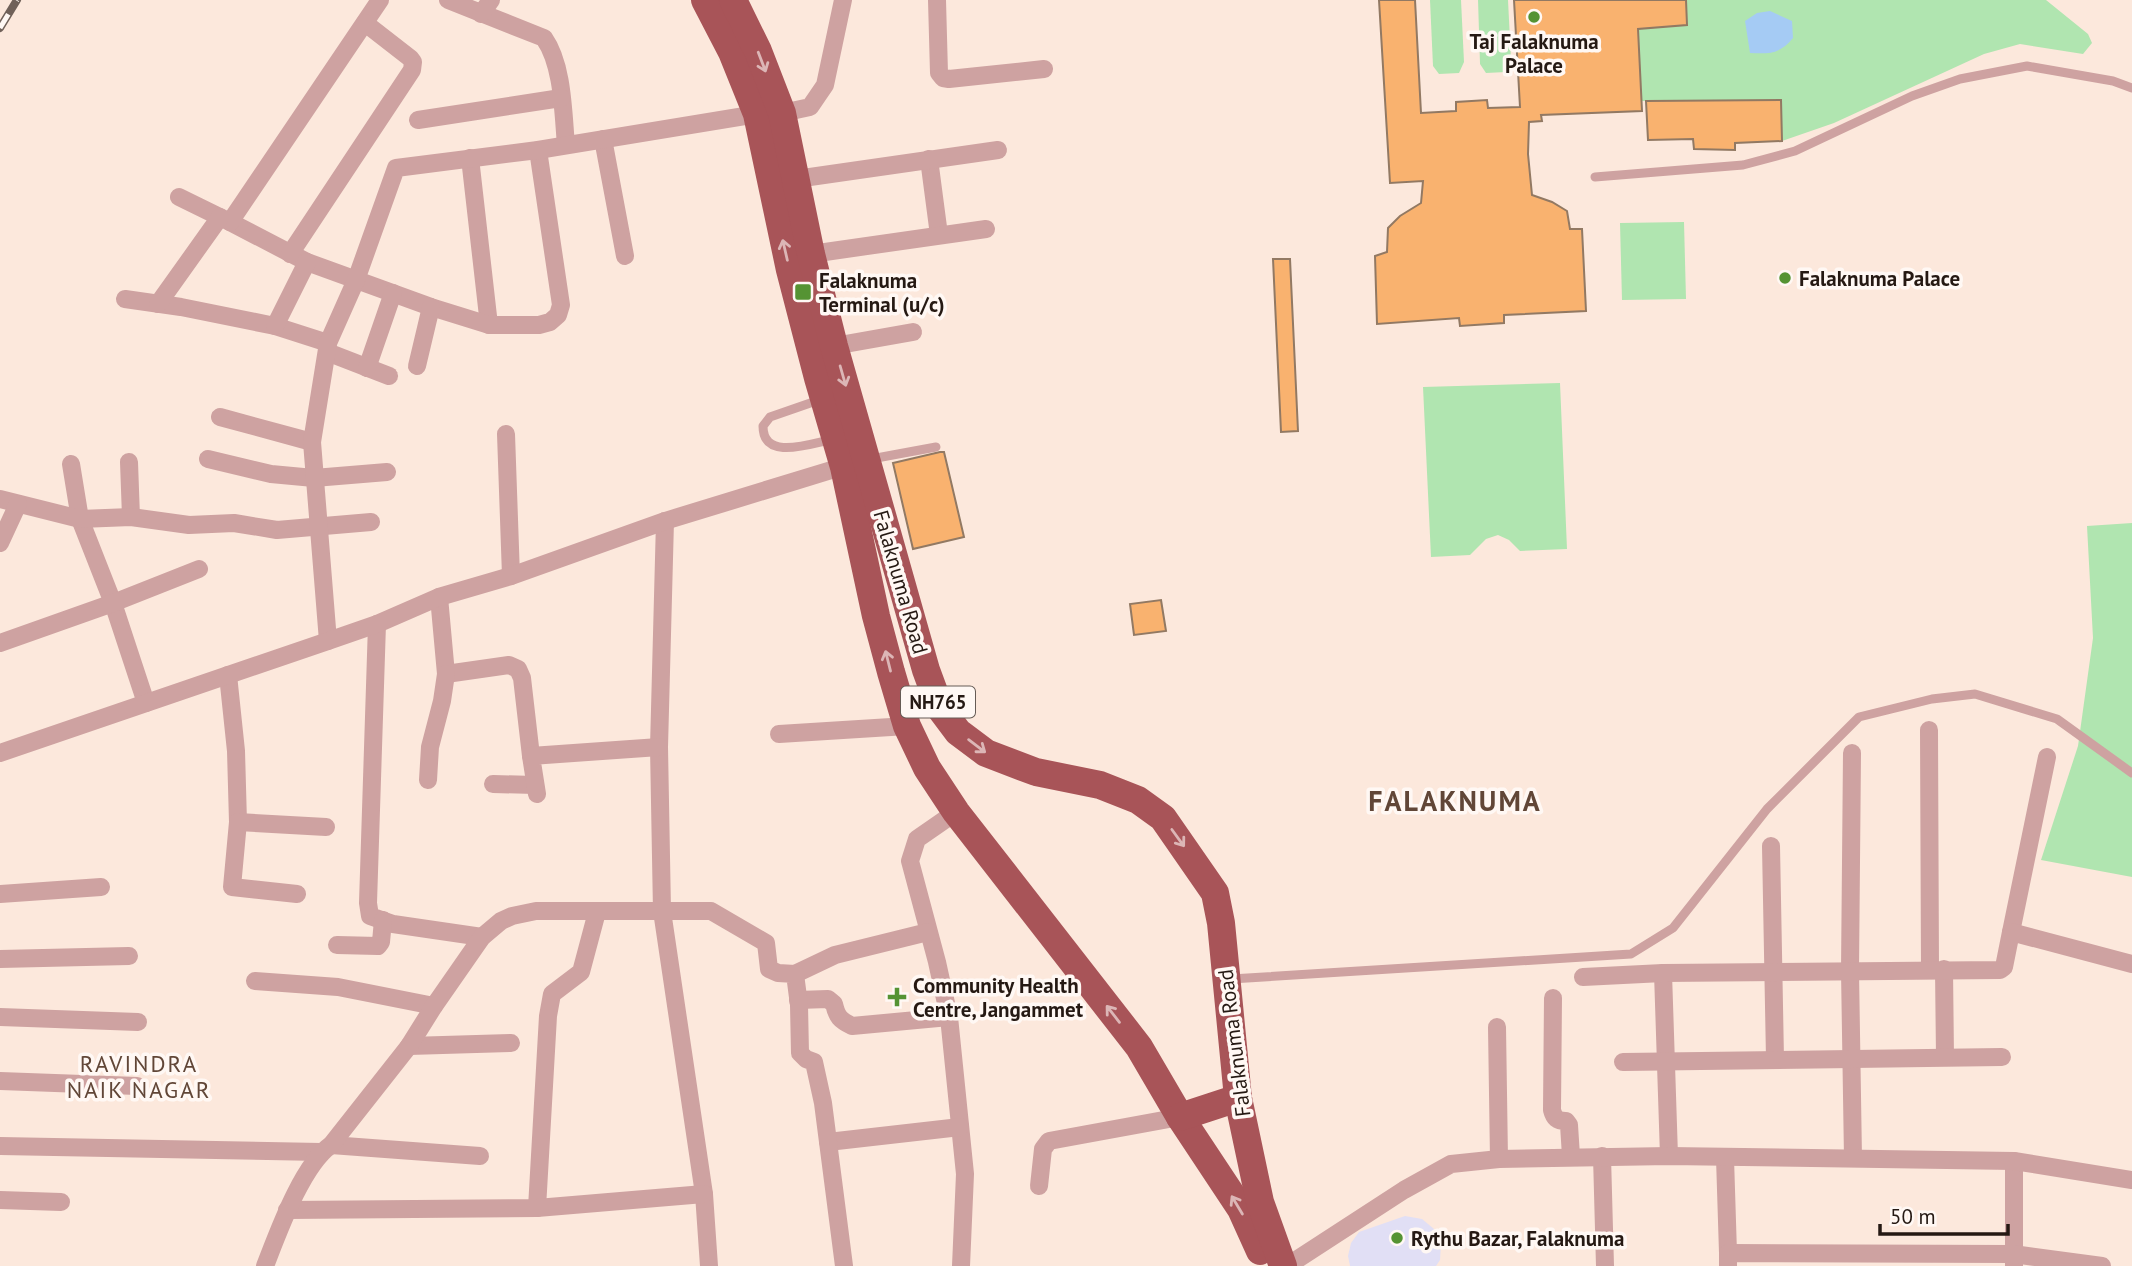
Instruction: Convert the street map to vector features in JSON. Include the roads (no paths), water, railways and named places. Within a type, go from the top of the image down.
[{"type":"highway","name":"Falaknuma Road","points":[[705,0],[732,52],[770,113],[796,179],[834,346],[855,463],[876,616],[907,726],[927,768],[956,812],[1139,1047],[1180,1117],[1241,1209],[1267,1266]]},
{"type":"highway","name":"Falaknuma Road","points":[[733,0],[758,51],[770,113],[790,270],[824,398],[836,439],[855,463],[940,708],[957,732],[986,753],[1036,772],[1100,785],[1138,800],[1163,818],[1215,893],[1221,923],[1238,1098],[1260,1202],[1285,1266]]},
{"type":"highway","points":[[1180,1117],[1238,1098]]},
{"type":"street","points":[[158,304],[225,219],[380,0]]},
{"type":"street","points":[[448,0],[486,7],[544,38],[553,50],[566,145]]},
{"type":"street","points":[[328,641],[312,442],[328,348],[356,280],[396,168],[538,150],[810,107],[825,85],[843,0]]},
{"type":"street","points":[[937,0],[939,73],[943,78],[1044,69]]},
{"type":"street","points":[[290,254],[412,70],[413,62],[410,58],[365,23]]},
{"type":"street","points":[[418,120],[561,98]]},
{"type":"street","points":[[603,139],[625,256]]},
{"type":"street","points":[[179,197],[307,262],[431,307],[489,325],[539,325],[550,322],[558,314],[561,305],[538,150]]},
{"type":"street","points":[[796,179],[998,150]]},
{"type":"street","points":[[470,158],[489,325]]},
{"type":"street","points":[[929,159],[939,235]]},
{"type":"street","points":[[811,254],[986,229]]},
{"type":"street","points":[[275,326],[307,262]]},
{"type":"street","points":[[368,368],[393,293]]},
{"type":"street","points":[[125,299],[275,326],[389,376]]},
{"type":"street","points":[[417,366],[431,307]]},
{"type":"street","points":[[834,346],[913,332]]},
{"type":"street","points":[[220,417],[312,442]]},
{"type":"street","points":[[506,434],[511,576]]},
{"type":"street","points":[[208,459],[271,474],[314,478],[387,472]]},
{"type":"street","points":[[129,462],[131,517]]},
{"type":"street","points":[[0,754],[377,624],[439,597],[511,576],[665,521],[855,463]]},
{"type":"street","points":[[71,464],[80,519],[113,603],[146,703]]},
{"type":"street","points":[[0,499],[80,519],[131,517],[189,525],[234,523],[277,530],[371,522]]},
{"type":"street","points":[[0,542],[18,504]]},
{"type":"street","points":[[665,521],[659,747],[662,911],[704,1194],[709,1266]]},
{"type":"street","points":[[0,643],[199,569]]},
{"type":"street","points":[[428,780],[430,747],[446,674],[439,597]]},
{"type":"street","points":[[377,624],[368,903],[370,916],[393,923],[482,937]]},
{"type":"street","points":[[446,674],[509,666],[518,669],[522,678],[536,790],[493,784]]},
{"type":"street","points":[[228,675],[236,751],[238,822],[232,887],[297,894]]},
{"type":"street","points":[[779,734],[907,726]]},
{"type":"street","points":[[1929,730],[1937,969],[1945,1057]]},
{"type":"street","points":[[531,756],[659,747]]},
{"type":"street","points":[[1852,753],[1850,971],[1853,1158]]},
{"type":"street","points":[[1583,977],[1663,973],[2003,968],[2047,757]]},
{"type":"street","points":[[956,812],[917,839],[910,861],[949,1017],[965,1174],[961,1266]]},
{"type":"street","points":[[238,822],[326,827]]},
{"type":"street","points":[[1771,846],[1775,1059]]},
{"type":"street","points":[[0,894],[101,887]]},
{"type":"street","points":[[265,1266],[287,1210],[326,1149],[409,1046],[482,937],[501,921],[537,911],[711,911],[766,943],[769,969],[796,974],[835,955],[928,932]]},
{"type":"street","points":[[537,1208],[548,1016],[552,994],[581,972],[597,912]]},
{"type":"street","points":[[337,945],[378,946],[383,920]]},
{"type":"street","points":[[2011,932],[2132,964]]},
{"type":"street","points":[[0,959],[129,956]]},
{"type":"street","points":[[1663,973],[1669,1156]]},
{"type":"street","points":[[796,974],[800,1053],[814,1062],[823,1102],[844,1266]]},
{"type":"street","points":[[255,981],[338,987],[434,1006]]},
{"type":"street","points":[[1553,998],[1552,1110],[1554,1117],[1559,1121],[1566,1121],[1569,1125],[1571,1156]]},
{"type":"street","points":[[798,1000],[828,999],[834,1004],[836,1015],[841,1021],[852,1026],[949,1017]]},
{"type":"street","points":[[0,1017],[138,1022]]},
{"type":"street","points":[[1497,1027],[1499,1159]]},
{"type":"street","points":[[409,1046],[511,1042]]},
{"type":"street","points":[[1623,1062],[2002,1057]]},
{"type":"street","points":[[0,1081],[136,1086]]},
{"type":"street","points":[[1040,1186],[1043,1149],[1049,1141],[1180,1117]]},
{"type":"street","points":[[828,1142],[960,1127]]},
{"type":"street","points":[[0,1146],[326,1149],[480,1156]]},
{"type":"street","points":[[1602,1156],[1605,1266]]},
{"type":"street","points":[[1285,1266],[1404,1189],[1451,1164],[1499,1159],[1669,1156],[2014,1161],[2132,1180]]},
{"type":"street","points":[[1725,1158],[1728,1259],[2013,1260],[2102,1266]]},
{"type":"street","points":[[2013,1260],[2014,1161]]},
{"type":"street","points":[[287,1210],[537,1208],[704,1194]]},
{"type":"street","points":[[0,1200],[61,1202]]},
{"type":"lane","points":[[1595,177],[1743,165],[1795,151],[1913,96],[1960,79],[2027,66],[2113,81],[2132,88]]},
{"type":"lane","points":[[824,398],[771,417],[764,423],[762,431],[769,445],[776,448],[836,439]]},
{"type":"lane","points":[[855,463],[936,447]]},
{"type":"lane","points":[[1226,979],[1631,954],[1673,928],[1767,809],[1859,718],[1932,699],[1975,694],[2057,719],[2132,773]]},
{"type":"water","points":[[1770,11],[1792,21],[1793,38],[1774,52],[1750,53],[1745,21],[1757,13]]},
{"type":"railway","points":[[0,28],[17,0]]},
{"type":"place","name":"Taj Falaknuma Palace","points":[[1534,17]]},
{"type":"place","name":"Falaknuma Palace","points":[[1785,278]]},
{"type":"place","name":"Falaknuma Terminal (u/c)","points":[[803,292]]},
{"type":"place","name":"Community Health Centre, Jangammet","points":[[897,997]]},
{"type":"place","name":"Rythu Bazar, Falaknuma","points":[[1397,1238]]},
{"type":"district","name":"FALAKNUMA","points":[[1455,800]]},
{"type":"district","name":"RAVINDRA NAIK NAGAR","points":[[139,1076]]}]
